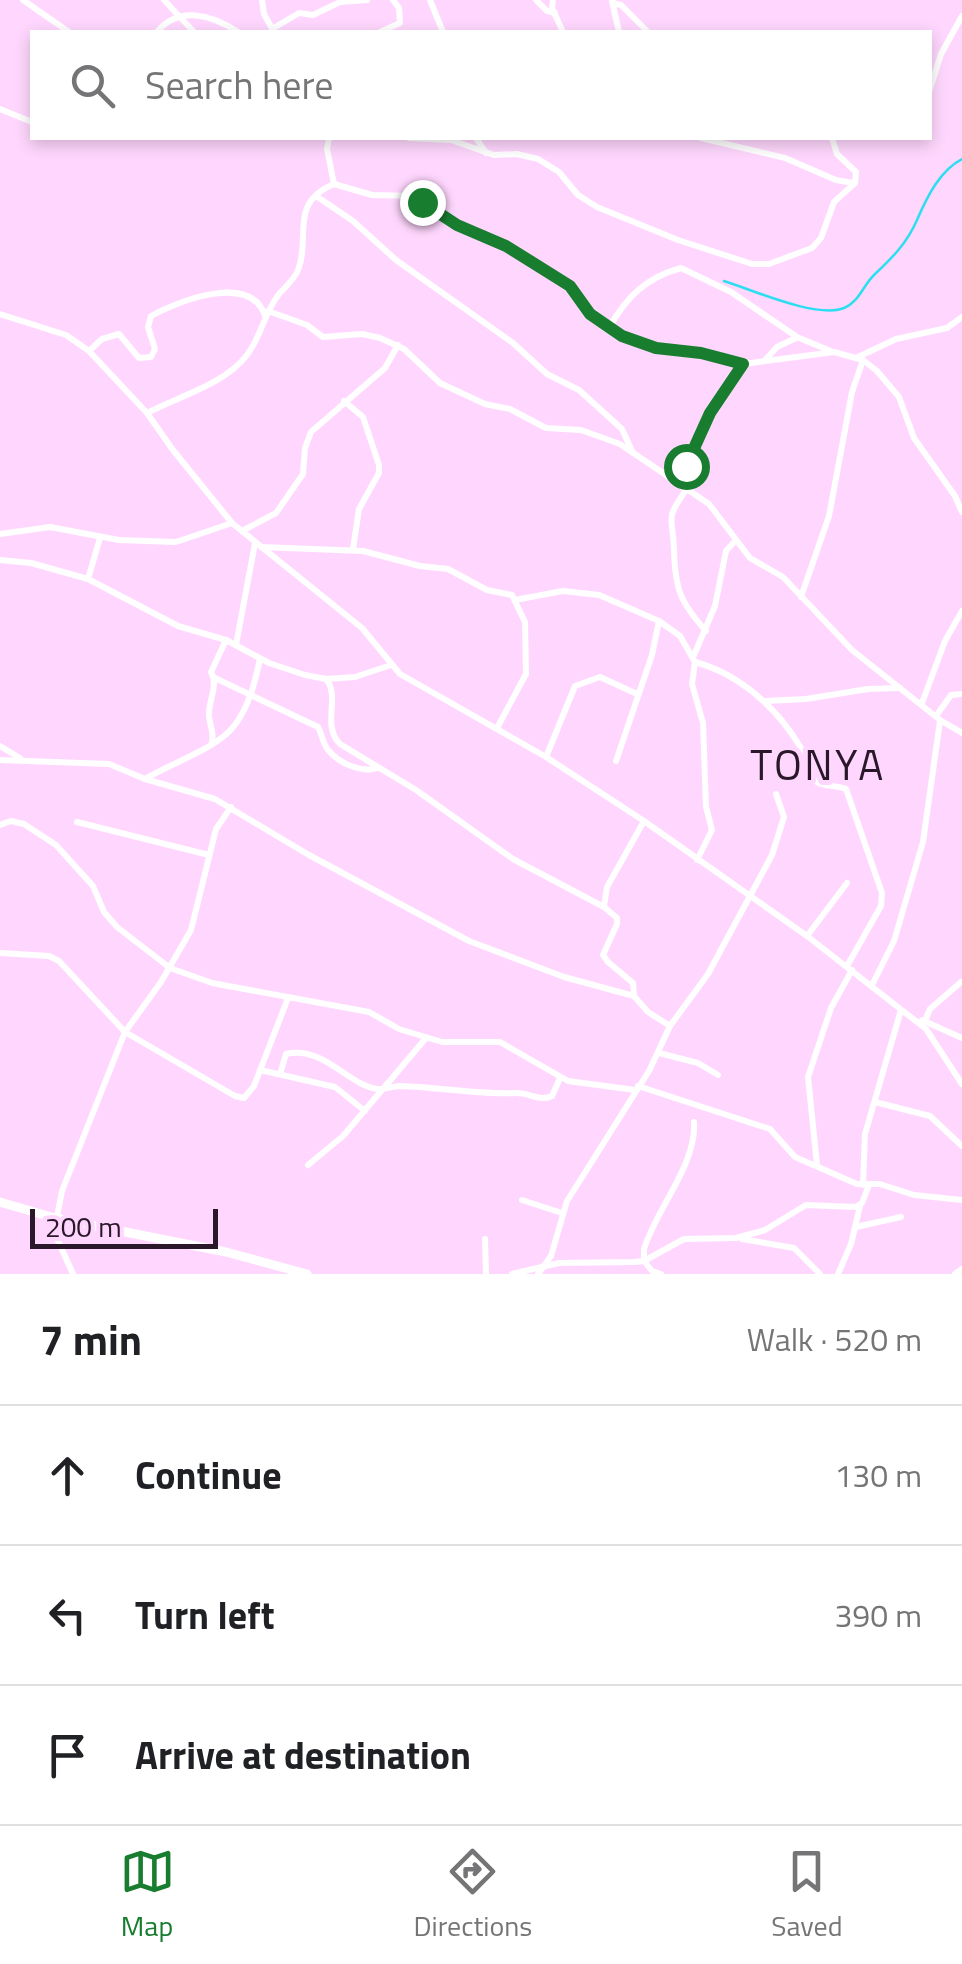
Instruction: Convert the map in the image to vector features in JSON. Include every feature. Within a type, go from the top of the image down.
[{"type":"street","points":[[23,0],[66,30]]},
{"type":"street","points":[[164,0],[192,30]]},
{"type":"street","points":[[262,0],[273,30],[298,13],[313,15],[340,2],[367,0]]},
{"type":"street","points":[[384,30],[400,23],[400,8],[393,0]]},
{"type":"street","points":[[430,0],[442,30]]},
{"type":"street","points":[[536,0],[555,13]]},
{"type":"street","points":[[553,0],[562,30]]},
{"type":"street","points":[[613,2],[618,30]]},
{"type":"street","points":[[613,2],[646,30]]},
{"type":"street","points":[[159,30],[176,16],[196,15],[233,30]]},
{"type":"street","points":[[932,82],[941,54],[962,16]]},
{"type":"street","points":[[0,109],[30,121]]},
{"type":"street","points":[[329,140],[334,184]]},
{"type":"street","points":[[451,140],[486,153],[538,159],[558,172],[578,196],[596,207],[752,264],[769,264],[812,248],[821,238],[834,202],[854,183],[856,172],[837,154],[833,140]]},
{"type":"street","points":[[477,140],[486,153]]},
{"type":"street","points":[[709,140],[785,158],[836,180],[854,183]]},
{"type":"street","points":[[147,412],[232,370],[249,352],[266,314],[300,267],[303,220],[310,203],[334,184],[372,195],[416,196],[457,225],[506,246],[570,286],[584,308],[609,328],[656,348],[701,353],[743,364],[834,352]]},
{"type":"street","points":[[316,196],[353,220],[396,260],[513,343],[547,374],[579,390],[622,428],[633,452]]},
{"type":"street","points":[[609,328],[622,307],[646,282],[681,268],[731,292],[797,337],[860,359],[877,371],[899,397],[914,438],[962,512]]},
{"type":"street","points":[[89,351],[102,338],[118,334],[138,358],[150,358],[155,349],[148,328],[151,316],[202,294],[248,297],[266,314],[307,325],[323,338],[362,334],[398,345],[444,386],[485,404],[514,410],[541,426],[590,432],[633,452],[718,512],[750,558],[783,577],[852,650],[962,734]]},
{"type":"street","points":[[0,314],[66,336],[89,351],[147,412],[232,523],[362,628],[391,665],[413,683],[546,757],[808,936],[929,1032],[962,1084]]},
{"type":"street","points":[[801,597],[829,516],[860,359],[896,339],[947,328],[962,317]]},
{"type":"street","points":[[766,359],[777,347],[797,337]]},
{"type":"street","points":[[242,531],[270,518],[283,504],[303,474],[307,438],[384,368],[398,345]]},
{"type":"street","points":[[706,631],[686,606],[675,582],[670,515],[691,478],[686,464],[710,413],[743,364]]},
{"type":"street","points":[[344,401],[364,417],[379,466],[359,509],[353,550]]},
{"type":"street","points":[[0,534],[50,527],[100,538],[176,542],[232,523]]},
{"type":"street","points":[[88,579],[100,538]]},
{"type":"street","points":[[698,860],[712,830],[706,807],[703,723],[692,684],[694,659],[706,631],[726,551],[735,540]]},
{"type":"street","points":[[257,543],[353,550],[448,569],[516,600],[525,622],[526,674],[496,728]]},
{"type":"street","points":[[236,644],[257,543]]},
{"type":"street","points":[[0,560],[88,579],[178,626],[236,644],[260,659],[326,679],[355,678],[391,665]]},
{"type":"street","points":[[516,600],[564,591],[584,592],[660,621],[680,636],[694,659],[765,700],[800,747],[806,771],[815,782],[846,789],[882,893],[881,906],[831,1008],[808,1076],[816,1165]]},
{"type":"street","points":[[922,704],[945,642],[962,611]]},
{"type":"street","points":[[616,761],[660,621]]},
{"type":"street","points":[[211,743],[211,672],[226,640]]},
{"type":"street","points":[[144,779],[234,726],[250,694],[260,659]]},
{"type":"street","points":[[546,757],[575,686],[600,677],[638,694]]},
{"type":"street","points":[[214,678],[318,727],[327,749],[338,758],[364,771],[378,768]]},
{"type":"street","points":[[326,679],[332,686],[330,718],[334,738],[513,859],[604,907],[616,918],[603,955],[633,983],[634,996]]},
{"type":"street","points":[[765,700],[806,700],[868,688],[901,688]]},
{"type":"street","points":[[872,985],[894,941],[923,842],[937,761],[938,718],[951,695],[962,694]]},
{"type":"street","points":[[0,746],[20,758]]},
{"type":"street","points":[[0,760],[109,764],[144,779],[215,799],[309,855],[469,941],[564,977],[634,996],[648,1012],[670,1026]]},
{"type":"street","points":[[538,1274],[547,1264],[562,1213],[659,1052],[670,1026],[708,974],[772,855],[784,816],[776,794]]},
{"type":"street","points":[[73,1274],[54,1232],[54,1218],[66,1180],[126,1032],[191,930],[216,830],[232,807]]},
{"type":"street","points":[[604,907],[606,887],[644,821]]},
{"type":"street","points":[[76,822],[209,854]]},
{"type":"street","points":[[0,825],[24,824],[56,845],[93,886],[104,912],[117,927],[170,968],[212,984],[369,1012],[426,1038],[455,1044],[500,1042],[560,1078],[637,1088],[770,1129],[793,1155],[866,1185],[886,1185],[914,1195],[962,1200]]},
{"type":"street","points":[[808,936],[847,883]]},
{"type":"street","points":[[0,953],[50,956],[59,961],[126,1032],[235,1096],[248,1095],[288,998]]},
{"type":"street","points":[[947,977],[961,982]]},
{"type":"street","points":[[925,1021],[930,1008],[961,982]]},
{"type":"street","points":[[838,1274],[856,1227],[866,1185],[864,1136],[901,1010]]},
{"type":"street","points":[[912,1017],[962,1038]]},
{"type":"street","points":[[308,1165],[344,1136],[426,1038]]},
{"type":"street","points":[[280,1074],[286,1054],[294,1052],[326,1061],[365,1085],[382,1090],[404,1086],[528,1093],[545,1099],[552,1096],[560,1078]]},
{"type":"street","points":[[659,1052],[698,1062],[718,1075]]},
{"type":"street","points":[[260,1070],[335,1086],[365,1111]]},
{"type":"street","points":[[875,1102],[930,1116],[962,1146]]},
{"type":"street","points":[[661,1274],[652,1271],[644,1260],[648,1239],[678,1181],[694,1134],[694,1122]]},
{"type":"street","points":[[522,1200],[562,1213]]},
{"type":"street","points":[[736,1238],[774,1226],[806,1205],[860,1205]]},
{"type":"street","points":[[2,1206],[226,1252],[308,1274]]},
{"type":"street","points":[[856,1227],[901,1217]]},
{"type":"street","points":[[512,1274],[547,1264],[644,1260],[684,1239],[736,1238],[794,1248],[820,1274]]},
{"type":"street","points":[[486,1239],[486,1274]]},
{"type":"street","points":[[954,1274],[962,1269]]},
{"type":"waterway","points":[[724,281],[802,307],[844,308],[899,249],[935,185],[962,159]]},
{"type":"district","name":"TONYA","points":[[818,764]]},
{"type":"route","points":[[422,202],[457,225],[506,246],[570,286],[590,314],[622,336],[656,348],[701,353],[743,364],[710,413],[686,466]]}]
